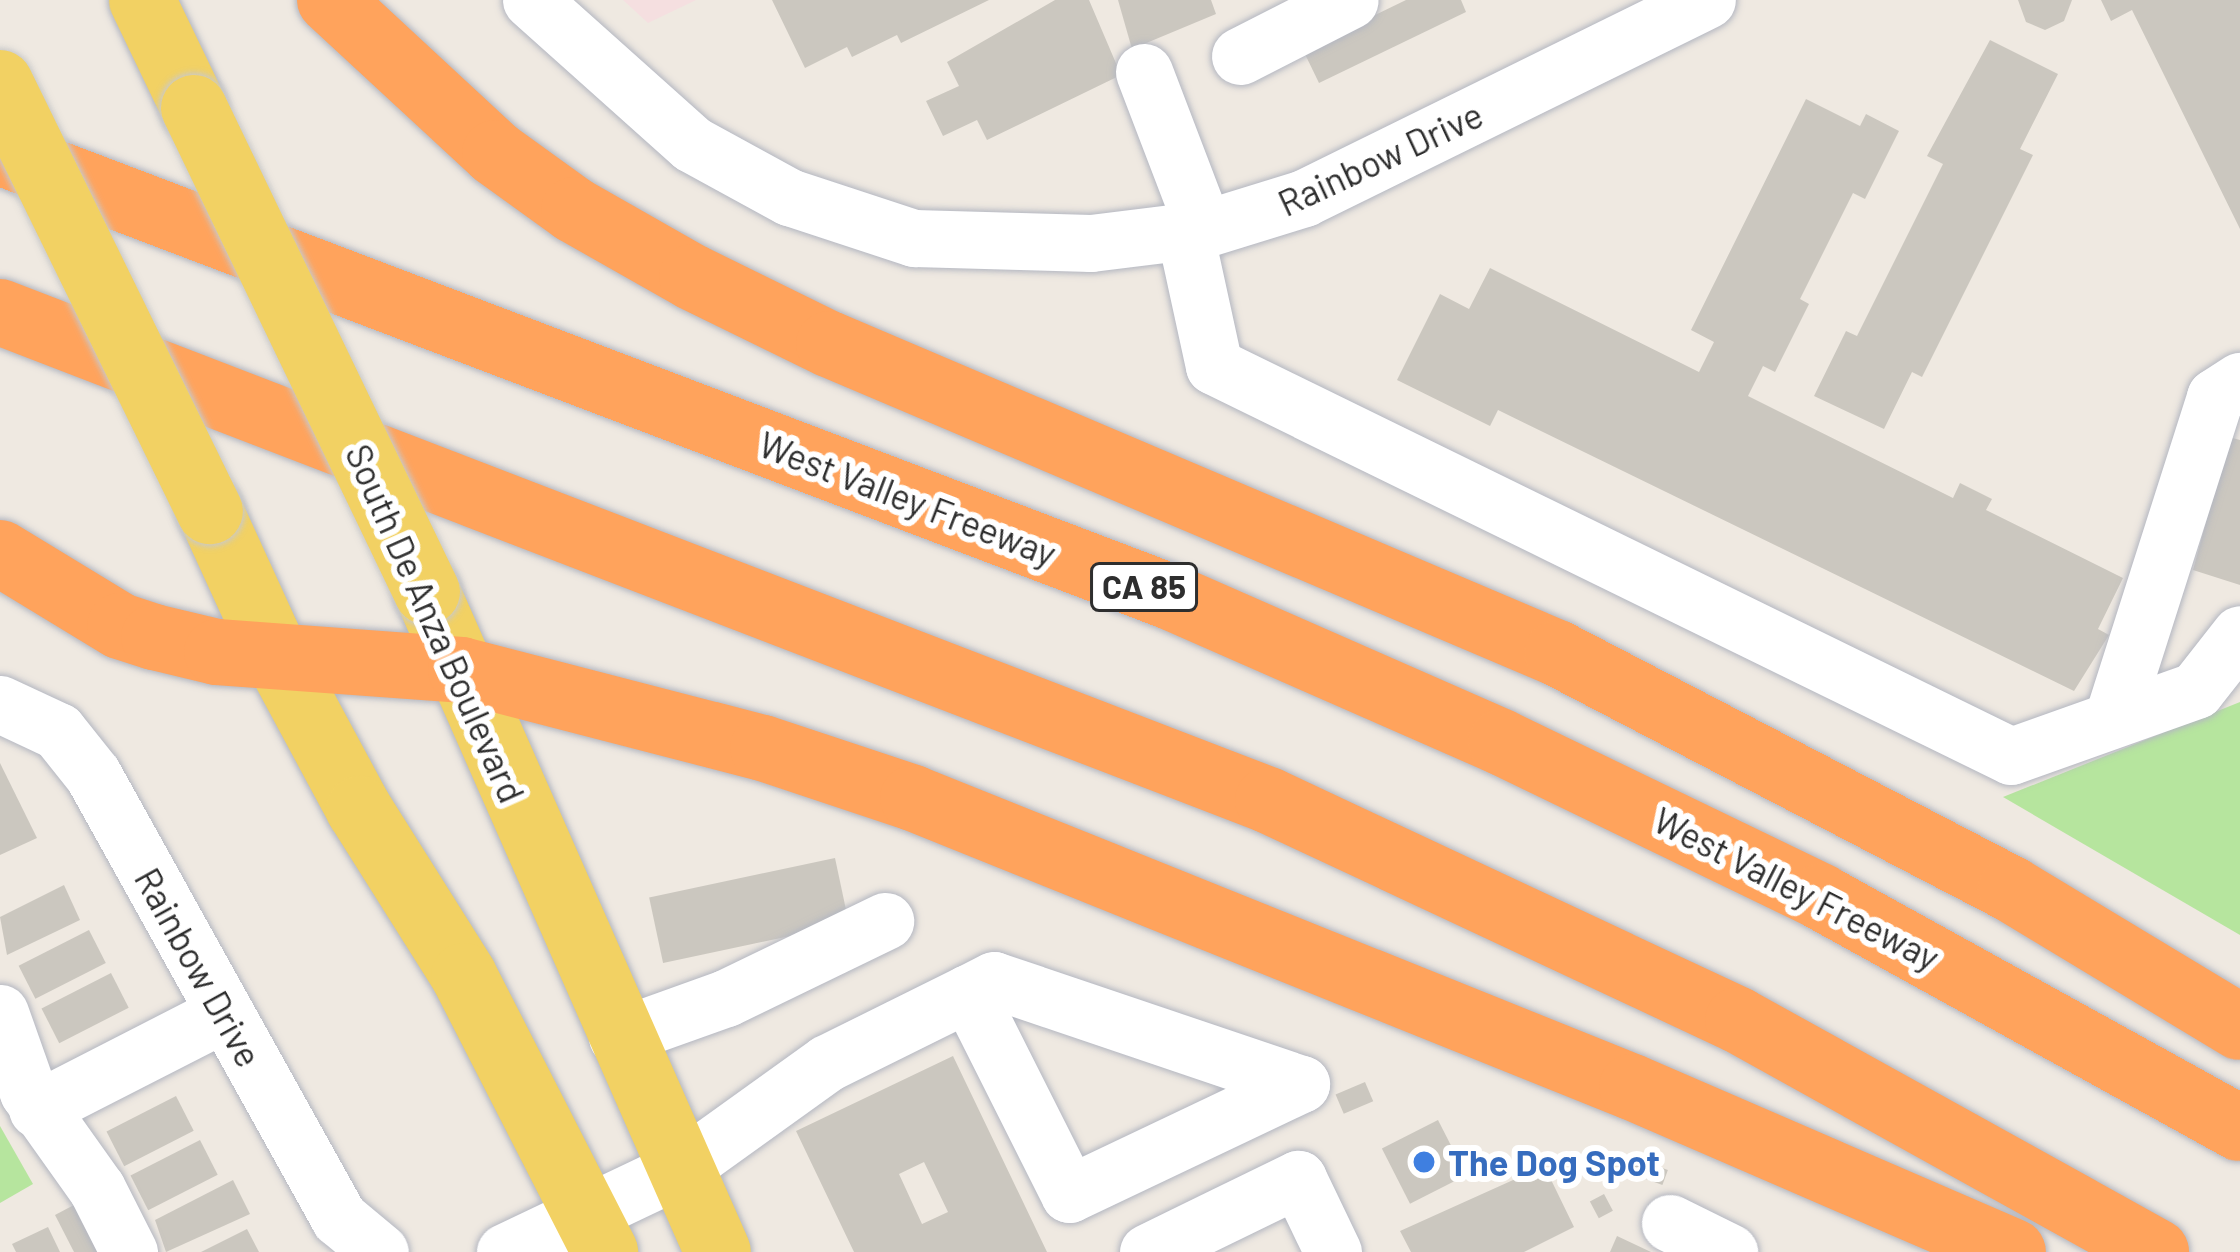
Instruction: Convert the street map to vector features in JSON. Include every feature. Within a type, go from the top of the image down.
[{"type":"highway","points":[[330,0],[495,153],[574,210],[692,277],[829,344],[1557,653],[2011,889],[2240,1027]]},
{"type":"highway","name":"West Valley Freeway","points":[[0,152],[1192,606],[1502,742],[1821,897],[2240,1128]]},
{"type":"highway","points":[[0,312],[1268,800],[1738,1020],[2156,1252]]},
{"type":"highway","points":[[0,553],[120,626],[217,652],[461,670],[763,748],[914,798],[1654,1096],[2013,1252]]},
{"type":"main road","name":"South De Anza Boulevard","points":[[142,0],[427,592],[617,1037],[718,1252]]},
{"type":"main road","points":[[0,83],[276,655],[369,826],[464,976],[596,1233]]},
{"type":"street","name":"Rainbow Drive","points":[[531,0],[692,144],[789,197],[914,238],[1091,243],[1194,231],[1304,198],[1643,14],[1707,0]]},
{"type":"street","points":[[1240,56],[1350,0]]},
{"type":"street","points":[[1144,72],[1194,231],[1214,366],[2012,757],[2114,714],[2195,690],[2240,634]]},
{"type":"street","points":[[2114,714],[2215,397],[2240,381]]},
{"type":"street","name":"Rainbow Drive","points":[[0,704],[58,731],[93,775],[339,1217],[380,1252]]},
{"type":"street","points":[[617,1037],[726,998],[885,922]]},
{"type":"street","points":[[506,1252],[596,1233],[826,1063],[994,980],[1301,1084],[1069,1194],[968,993]]},
{"type":"street","points":[[0,1013],[37,1109],[97,1189],[129,1252]]},
{"type":"street","points":[[37,1109],[224,1013]]},
{"type":"street","points":[[1148,1252],[1298,1180],[1333,1252]]},
{"type":"street","points":[[1670,1223],[1729,1252]]},
{"type":"shaded area","points":[[623,0],[696,0],[648,23]]},
{"type":"green space","points":[[2240,702],[2240,935],[2003,797]]},
{"type":"green space","points":[[0,1126],[33,1184],[0,1203]]},
{"type":"building","points":[[772,0],[989,0],[901,43],[897,35],[852,57],[847,47],[805,68]]},
{"type":"building","points":[[1055,0],[1089,0],[1121,75],[987,140],[977,120],[943,136],[926,101],[959,86],[947,62]]},
{"type":"building","points":[[1118,0],[1211,0],[1216,14],[1132,49]]},
{"type":"building","points":[[1406,0],[1461,0],[1466,12],[1319,83],[1303,50]]},
{"type":"building","points":[[2018,0],[2072,0],[2064,21],[2045,30],[2026,22]]},
{"type":"building","points":[[2101,0],[2240,0],[2240,229],[2132,10],[2111,21]]},
{"type":"building","points":[[1990,40],[2058,74],[2020,149],[2033,155],[1922,377],[1912,372],[1884,429],[1814,396],[1846,331],[1857,336],[1943,164],[1927,156]]},
{"type":"building","points":[[1806,99],[1860,126],[1866,114],[1899,131],[1865,199],[1853,193],[1800,299],[1809,304],[1775,372],[1763,366],[1748,396],[1953,498],[1960,483],[1992,499],[1986,510],[2123,578],[2098,629],[2109,635],[2074,691],[1498,410],[1490,426],[1397,380],[1440,294],[1469,309],[1490,268],[1699,372],[1714,342],[1691,330]]},
{"type":"building","points":[[2229,437],[2240,440],[2240,585],[2193,570]]},
{"type":"building","points":[[0,763],[37,838],[0,855]]},
{"type":"building","points":[[835,858],[849,924],[663,963],[649,898]]},
{"type":"building","points":[[64,885],[80,920],[7,955],[0,917]]},
{"type":"building","points":[[89,930],[106,963],[35,999],[19,966]]},
{"type":"building","points":[[111,973],[129,1008],[59,1043],[42,1008]]},
{"type":"building","points":[[953,1056],[1047,1252],[854,1252],[796,1131]],"holes":[[[924,1162],[948,1212],[922,1224],[899,1174]]]},
{"type":"building","points":[[1365,1082],[1373,1101],[1344,1114],[1336,1095]]},
{"type":"building","points":[[176,1096],[194,1131],[124,1166],[107,1131]]},
{"type":"building","name":"The Dog Spot","points":[[1438,1120],[1466,1175],[1410,1204],[1382,1149]]},
{"type":"building","points":[[200,1140],[218,1175],[148,1210],[131,1175]]},
{"type":"building","points":[[1539,1155],[1574,1227],[1524,1252],[1411,1252],[1400,1231],[1522,1176]]},
{"type":"building","points":[[1635,1158],[1668,1170],[1662,1185],[1630,1173]]},
{"type":"building","points":[[233,1180],[250,1214],[166,1252],[155,1220]]},
{"type":"building","points":[[1604,1194],[1613,1211],[1599,1218],[1590,1202]]},
{"type":"building","points":[[89,1197],[117,1252],[74,1252],[55,1215]]},
{"type":"building","points":[[48,1227],[60,1252],[16,1252],[12,1244]]},
{"type":"building","points":[[247,1229],[259,1252],[201,1252]]},
{"type":"building","points":[[1617,1236],[1651,1252],[1610,1252]]},
{"type":"place","name":"The Dog Spot","points":[[1424,1162]]}]
